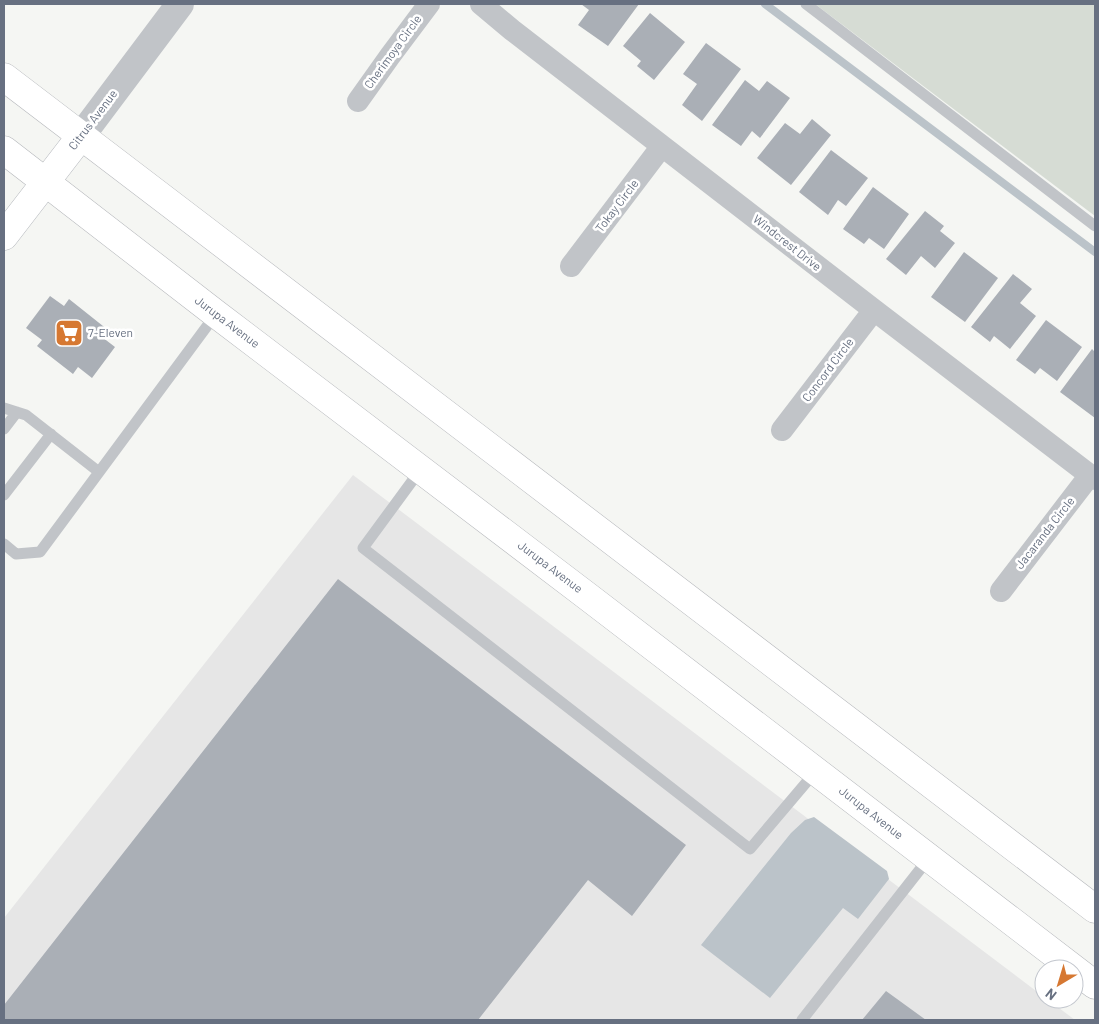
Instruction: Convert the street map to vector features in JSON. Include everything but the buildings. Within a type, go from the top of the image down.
[{"type":"main road","points":[[4,77],[1095,909]]},
{"type":"main road","name":"Citrus Avenue","points":[[4,236],[81,136]]},
{"type":"main road","name":"Jurupa Avenue","points":[[4,150],[1095,985]]},
{"type":"street","name":"Citrus Avenue","points":[[81,136],[180,4]]},
{"type":"street","name":"Cherimoya Circle","points":[[358,101],[429,4]]},
{"type":"street","name":"Windcrest Drive","points":[[481,4],[874,310],[1093,477]]},
{"type":"street","name":"Tokay Circle","points":[[571,266],[662,146]]},
{"type":"street","name":"Concord Circle","points":[[782,430],[874,310]]},
{"type":"street","name":"Jacaranda Circle","points":[[1001,591],[1093,477]]},
{"type":"lane","points":[[806,4],[1095,226]]},
{"type":"lane","points":[[4,544],[16,554],[40,552],[216,314]]},
{"type":"lane","points":[[4,408],[26,415],[98,472]]},
{"type":"lane","points":[[4,429],[16,412]]},
{"type":"lane","points":[[4,495],[51,434]]},
{"type":"lane","points":[[421,469],[363,548],[750,849],[816,771]]},
{"type":"lane","points":[[802,1020],[929,858]]},
{"type":"shaded area","points":[[815,4],[1095,4],[1095,216]]},
{"type":"shaded area","points":[[353,475],[1034,989],[1034,1009],[1060,1009],[1075,1020],[4,1020],[4,918]]},
{"type":"shaded area","points":[[814,817],[887,871],[889,879],[858,919],[843,908],[770,998],[701,945],[791,833],[805,820]]},
{"type":"waterway","points":[[765,4],[1095,252]]},
{"type":"place","name":"7-Eleven","points":[[69,333]]}]
